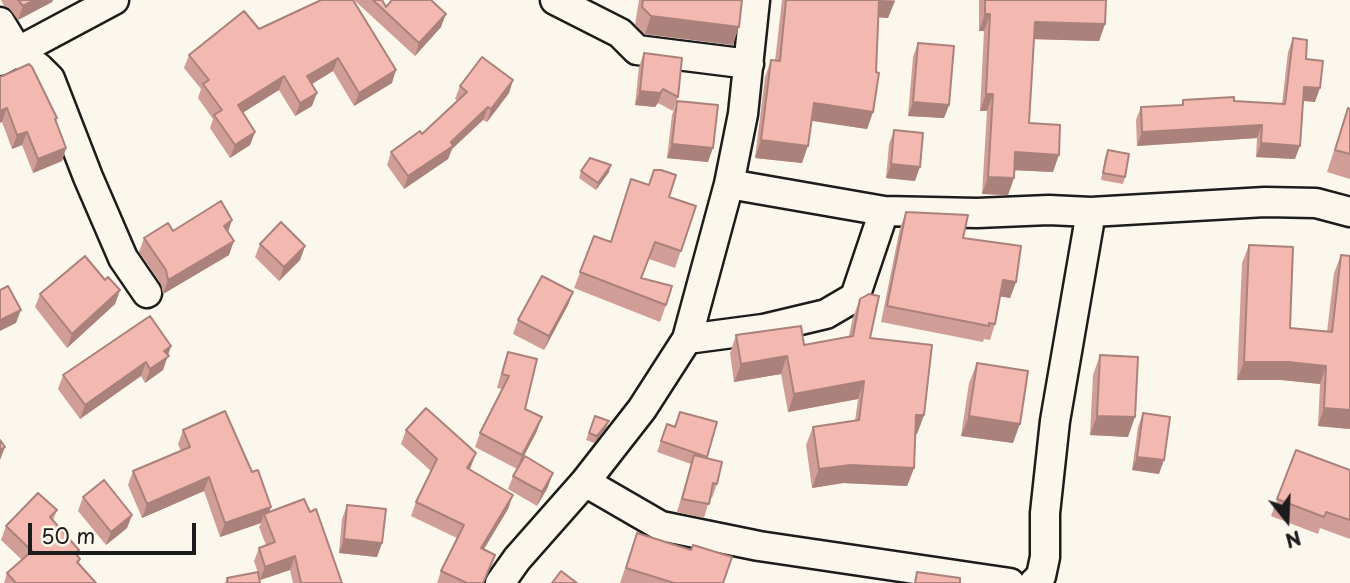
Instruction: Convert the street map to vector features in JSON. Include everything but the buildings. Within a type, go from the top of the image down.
[{"type":"street","points":[[9,56],[114,0]]},
{"type":"street","points":[[555,0],[620,33],[637,50],[749,64]]},
{"type":"street","points":[[500,583],[642,409],[687,339],[729,184],[743,114],[755,0]]},
{"type":"street","points":[[0,22],[9,56],[50,79],[88,177],[124,258],[147,293]]},
{"type":"street","points":[[729,184],[884,211],[1091,212],[1265,202],[1316,204],[1350,212]]},
{"type":"street","points":[[687,339],[763,329],[826,314],[855,297],[884,211]]},
{"type":"street","points":[[1034,583],[1041,576],[1045,557],[1045,513],[1055,421],[1091,212]]},
{"type":"street","points":[[585,482],[661,526],[759,546],[1010,583]]}]
